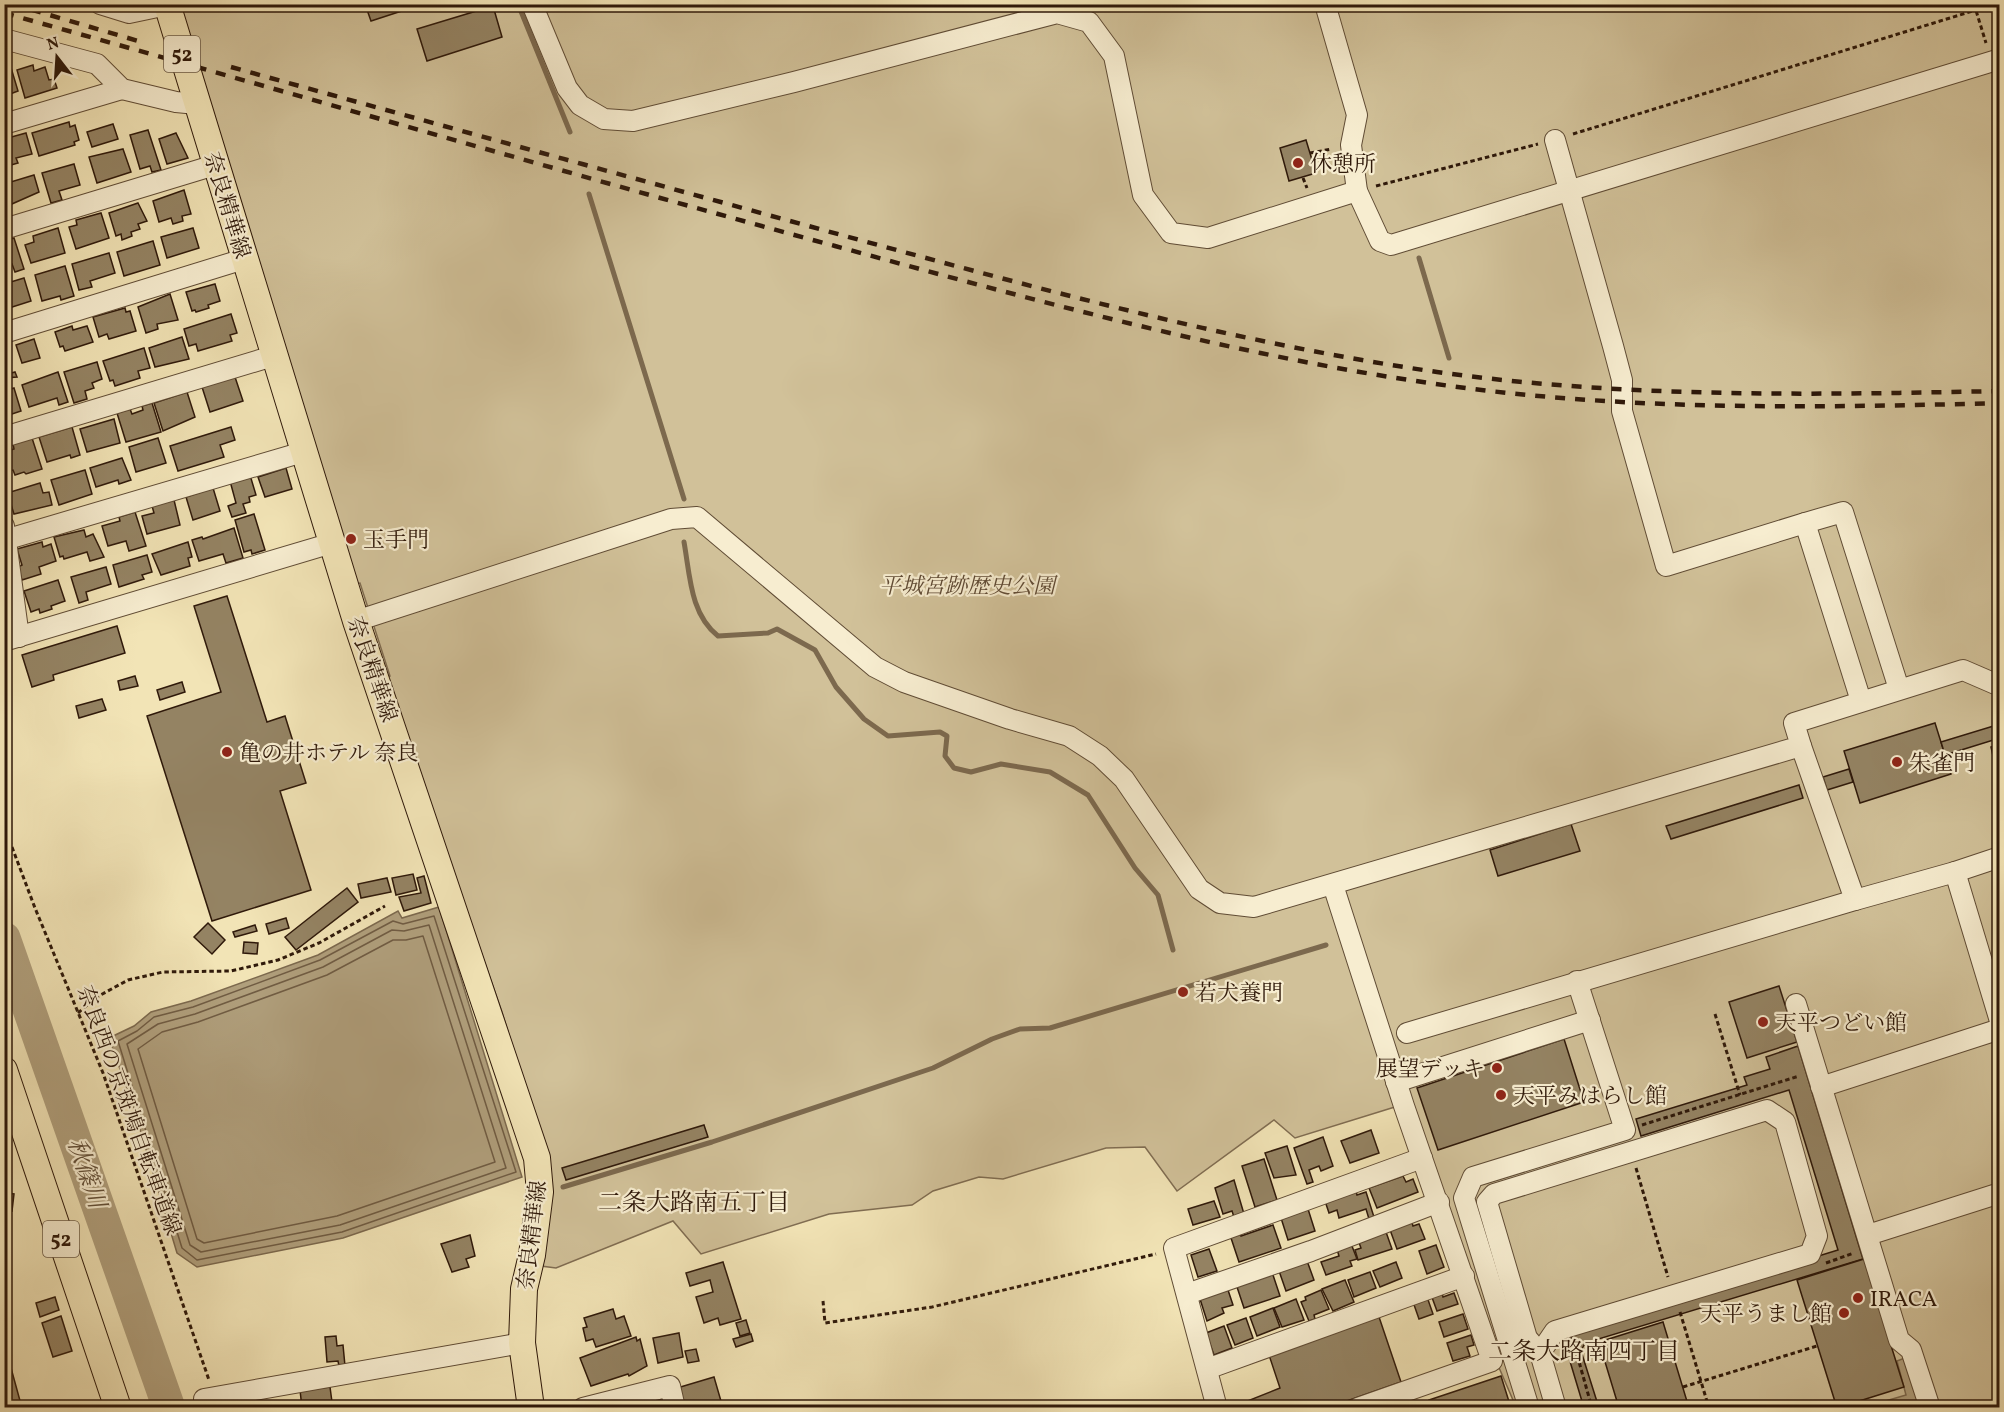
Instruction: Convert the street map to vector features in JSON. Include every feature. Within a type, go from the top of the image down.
[{"type":"main road","name":"奈良精華線","points":[[167,5],[356,621],[537,1158],[540,1192],[532,1255],[524,1289],[522,1343],[531,1407]]},
{"type":"main road","name":"52","points":[[4,1070],[118,1407]]},
{"type":"street","points":[[100,4],[129,13],[167,5]]},
{"type":"street","points":[[532,4],[567,88],[580,105],[604,119],[633,121],[794,82],[1057,13],[1089,22],[1114,56],[1143,195],[1171,233],[1208,238],[1357,191]]},
{"type":"street","points":[[1325,4],[1357,114],[1351,145],[1357,191],[1380,241],[1391,246],[2000,59]]},
{"type":"street","points":[[4,39],[98,64],[122,89]]},
{"type":"street","points":[[4,124],[122,89],[176,102],[197,104]]},
{"type":"street","points":[[1555,140],[1622,380],[1622,411],[1666,566],[1843,512],[1899,689]]},
{"type":"street","points":[[4,229],[215,165]]},
{"type":"street","points":[[4,333],[244,259]]},
{"type":"street","points":[[4,437],[273,356]]},
{"type":"street","points":[[303,452],[6,532],[12,639],[332,543]]},
{"type":"street","points":[[356,621],[671,519],[697,517],[875,667],[904,682],[1010,719],[1069,736],[1100,756],[1124,779],[1199,889],[1220,903],[1254,907],[1802,746]]},
{"type":"street","points":[[1805,523],[1861,701]]},
{"type":"street","points":[[1855,900],[1794,723],[1963,670],[2000,686]]},
{"type":"street","points":[[1407,1033],[2000,857]]},
{"type":"street","points":[[1955,872],[2000,1021]]},
{"type":"street","points":[[1333,885],[1404,1106],[1492,1361],[1358,1407]]},
{"type":"street","points":[[1530,1407],[1464,1198],[1473,1177],[1625,1130],[1577,981]]},
{"type":"street","points":[[1796,1004],[1899,1340],[1911,1350],[1930,1407]]},
{"type":"street","points":[[1396,1082],[1590,1020]]},
{"type":"street","points":[[1819,1079],[2000,1029]]},
{"type":"street","points":[[1540,1353],[1555,1331],[1810,1254],[1817,1236],[1785,1122],[1767,1110],[1494,1194],[1486,1202],[1527,1338],[1540,1353],[1556,1407]]},
{"type":"street","points":[[1217,1407],[1174,1248],[1267,1217],[1422,1158]]},
{"type":"street","points":[[1868,1235],[2000,1193]]},
{"type":"street","points":[[1187,1294],[1311,1251],[1439,1202]]},
{"type":"street","points":[[1207,1369],[1464,1276]]},
{"type":"street","points":[[209,1398],[522,1343]]},
{"type":"street","points":[[583,1407],[670,1386],[675,1407]]},
{"type":"path","points":[[1357,191],[1555,140],[1976,10]]},
{"type":"path","points":[[1310,153],[1351,145]]},
{"type":"path","name":"奈良西の京斑鳩自転車道線","points":[[4,826],[103,1073],[209,1398]]},
{"type":"path","points":[[78,1013],[95,998],[128,980],[163,972],[231,972],[279,960],[319,943],[385,906]]},
{"type":"path","points":[[1715,1014],[1740,1095]]},
{"type":"path","points":[[1625,1130],[1740,1095],[1819,1079]]},
{"type":"path","points":[[1635,1164],[1671,1286]]},
{"type":"path","points":[[823,1301],[825,1323],[932,1307],[1174,1248]]},
{"type":"path","points":[[1679,1308],[1709,1407]]},
{"type":"path","points":[[1683,1387],[1817,1346]]},
{"type":"path","points":[[1872,1401],[1874,1407]]},
{"type":"green space","name":"平城宮跡歴史公園","points":[[176,5],[1999,5],[1999,1407],[1516,1407],[1494,1356],[1411,1102],[1295,1138],[1274,1120],[1177,1191],[1145,1147],[1106,1148],[1003,1179],[979,1177],[933,1191],[912,1205],[829,1214],[701,1254],[673,1221],[556,1268],[541,1266],[539,1135],[502,1012],[385,678],[390,676],[360,583],[354,584]]},
{"type":"water","points":[[439,907],[522,1177],[343,1238],[197,1267],[177,1253],[133,1106],[109,1038],[134,1026],[151,1012],[191,1001],[318,955],[398,911],[402,918]]},
{"type":"water","points":[[1910,1356],[1925,1407],[1851,1408],[1864,1404],[1865,1407],[1906,1395],[1897,1361]]},
{"type":"building","points":[[365,4],[413,4],[414,7],[371,21]]},
{"type":"building","points":[[493,6],[502,37],[427,61],[417,29]]},
{"type":"building","points":[[9,61],[18,91],[5,96],[4,62]]},
{"type":"building","points":[[33,65],[34,71],[45,67],[49,80],[54,79],[57,88],[25,98],[17,70]]},
{"type":"building","points":[[69,122],[70,127],[75,125],[79,140],[74,142],[75,145],[39,156],[32,133]]},
{"type":"building","points":[[113,124],[118,139],[92,147],[87,132]]},
{"type":"building","points":[[148,130],[161,170],[152,172],[150,166],[140,169],[130,135]]},
{"type":"building","points":[[26,133],[32,154],[16,158],[18,163],[4,167],[4,139]]},
{"type":"building","points":[[176,133],[188,158],[167,164],[159,139]]},
{"type":"building","name":"休憩所","points":[[1306,140],[1316,173],[1289,181],[1280,148]]},
{"type":"building","points":[[123,149],[131,172],[97,183],[89,157]]},
{"type":"building","points":[[74,164],[80,185],[59,191],[62,200],[51,203],[42,173]]},
{"type":"building","points":[[34,175],[39,192],[5,207],[4,184]]},
{"type":"building","points":[[184,190],[191,214],[182,216],[183,221],[173,224],[171,218],[159,222],[153,201]]},
{"type":"building","points":[[138,203],[147,221],[138,224],[140,229],[131,232],[132,236],[122,240],[121,234],[116,236],[109,213]]},
{"type":"building","points":[[101,213],[109,238],[76,249],[69,227],[77,225],[76,220]]},
{"type":"building","points":[[58,228],[65,253],[31,263],[25,245],[34,242],[33,236]]},
{"type":"building","points":[[193,228],[199,248],[167,258],[161,237]]},
{"type":"building","points":[[14,238],[24,269],[15,272],[12,264],[4,267],[4,241]]},
{"type":"building","points":[[153,241],[160,265],[124,276],[117,252]]},
{"type":"building","points":[[109,253],[115,273],[90,281],[92,287],[79,290],[72,264]]},
{"type":"building","points":[[65,266],[74,296],[61,300],[60,296],[42,301],[35,275]]},
{"type":"building","points":[[24,278],[31,301],[6,309],[4,284]]},
{"type":"building","points":[[215,284],[220,301],[208,305],[209,308],[192,311],[186,292]]},
{"type":"building","points":[[170,294],[178,320],[157,324],[158,329],[146,333],[138,307]]},
{"type":"building","points":[[125,308],[126,312],[130,311],[136,331],[109,339],[107,334],[99,337],[93,317]]},
{"type":"building","points":[[231,314],[237,333],[230,335],[232,341],[198,351],[196,344],[189,346],[184,329]]},
{"type":"building","points":[[72,326],[73,330],[87,326],[93,342],[65,351],[63,346],[60,347],[55,332]]},
{"type":"building","points":[[182,337],[189,359],[155,367],[149,348]]},
{"type":"building","points":[[34,339],[40,358],[22,363],[16,345]]},
{"type":"building","points":[[144,348],[150,368],[138,371],[140,378],[115,386],[113,380],[110,381],[103,361]]},
{"type":"building","points":[[4,362],[8,374],[15,372],[17,377],[4,378]]},
{"type":"building","points":[[97,362],[102,379],[92,383],[94,388],[85,391],[87,399],[74,403],[64,372]]},
{"type":"building","points":[[58,372],[68,402],[59,405],[57,398],[29,407],[22,385]]},
{"type":"building","points":[[235,377],[243,401],[210,412],[202,387]]},
{"type":"building","points":[[14,388],[21,411],[9,415],[4,413],[4,391]]},
{"type":"building","points":[[187,392],[195,417],[163,431],[154,403]]},
{"type":"building","points":[[152,403],[161,432],[126,442],[117,413],[130,409],[132,414],[143,410],[142,406]]},
{"type":"building","points":[[114,419],[120,443],[87,452],[80,429]]},
{"type":"building","points":[[72,427],[80,455],[71,458],[70,455],[47,462],[39,437]]},
{"type":"building","points":[[231,427],[235,440],[220,445],[224,457],[178,471],[170,446]]},
{"type":"building","points":[[32,438],[42,469],[15,475],[13,470],[4,472],[4,452],[14,449],[13,444]]},
{"type":"building","points":[[158,438],[166,463],[136,472],[129,447]]},
{"type":"building","points":[[122,458],[131,480],[119,484],[118,480],[96,487],[90,468]]},
{"type":"building","points":[[286,468],[292,489],[265,497],[258,477]]},
{"type":"building","points":[[85,470],[92,494],[59,505],[51,480]]},
{"type":"building","points":[[250,475],[256,495],[249,497],[250,502],[243,504],[246,513],[232,517],[228,506],[236,503],[230,481]]},
{"type":"building","points":[[40,483],[43,493],[49,492],[52,505],[14,514],[9,498],[5,499],[4,494]]},
{"type":"building","points":[[213,488],[220,511],[193,520],[186,497]]},
{"type":"building","points":[[174,500],[180,525],[147,534],[142,516],[154,513],[152,506]]},
{"type":"building","points":[[135,512],[146,546],[129,551],[126,541],[108,546],[102,526],[120,521],[119,517]]},
{"type":"building","points":[[254,514],[265,550],[252,554],[251,550],[244,552],[235,520]]},
{"type":"building","points":[[234,528],[243,558],[226,563],[223,554],[199,561],[192,540],[202,537],[203,539]]},
{"type":"building","points":[[84,530],[86,537],[93,534],[104,557],[90,561],[87,552],[64,559],[63,556],[60,557],[54,537]]},
{"type":"building","points":[[42,542],[43,547],[51,544],[56,561],[39,567],[41,574],[22,580],[18,567],[22,565],[17,549]]},
{"type":"building","points":[[188,542],[192,557],[188,558],[190,566],[161,575],[152,554]]},
{"type":"building","points":[[147,555],[152,572],[142,575],[144,579],[119,587],[113,565]]},
{"type":"building","points":[[106,567],[111,584],[86,592],[88,600],[79,603],[71,577]]},
{"type":"building","points":[[58,580],[65,601],[40,613],[39,609],[31,612],[24,591]]},
{"type":"building","name":"亀の井ホテル 奈良","points":[[227,596],[267,722],[285,716],[306,783],[280,791],[311,890],[212,921],[147,716],[221,692],[194,606]]},
{"type":"building","points":[[117,626],[125,653],[53,675],[54,680],[32,687],[22,655]]},
{"type":"building","points":[[135,676],[138,686],[120,690],[118,681]]},
{"type":"building","points":[[182,682],[185,692],[160,700],[157,690]]},
{"type":"building","points":[[102,699],[106,710],[79,718],[76,706]]},
{"type":"building","name":"朱雀門","points":[[1935,723],[1951,774],[1860,803],[1844,751]]},
{"type":"building","points":[[2000,724],[2000,738],[1945,755],[1941,742]]},
{"type":"building","points":[[2000,744],[2000,754],[1993,756],[1991,747]]},
{"type":"building","points":[[1849,769],[1853,782],[1827,790],[1823,777]]},
{"type":"building","points":[[1799,785],[1803,798],[1671,839],[1666,826]]},
{"type":"building","points":[[1571,824],[1580,851],[1498,876],[1490,850]]},
{"type":"building","points":[[413,874],[417,890],[396,895],[392,878]]},
{"type":"building","points":[[424,876],[431,903],[404,911],[399,897],[421,893],[417,878]]},
{"type":"building","points":[[387,878],[391,892],[361,898],[358,884]]},
{"type":"building","points":[[347,888],[358,902],[296,950],[285,937]]},
{"type":"building","points":[[286,918],[289,928],[269,934],[266,924]]},
{"type":"building","points":[[208,923],[225,940],[212,954],[194,937]]},
{"type":"building","points":[[255,925],[257,931],[235,937],[233,932]]},
{"type":"building","points":[[244,942],[258,943],[257,954],[243,953]]},
{"type":"building","name":"天平つどい館","points":[[1779,986],[1797,1042],[1747,1058],[1729,1002]]},
{"type":"building","name":"天平みはらし館","points":[[1564,1039],[1584,1102],[1438,1150],[1417,1088]]},
{"type":"building","points":[[1798,1046],[1863,1259],[1585,1343],[1581,1351],[1599,1408],[1584,1408],[1566,1348],[1575,1331],[1838,1250],[1789,1090],[1641,1136],[1636,1119],[1747,1085],[1744,1077],[1770,1069],[1766,1057]]},
{"type":"building","points":[[704,1125],[708,1137],[566,1180],[562,1168]]},
{"type":"building","points":[[1371,1130],[1379,1153],[1350,1163],[1341,1141]]},
{"type":"building","points":[[1323,1137],[1333,1166],[1321,1171],[1319,1166],[1309,1170],[1313,1182],[1307,1184],[1294,1148]]},
{"type":"building","points":[[1287,1146],[1296,1175],[1274,1178],[1265,1153]]},
{"type":"building","points":[[4,1156],[11,1157],[7,1193],[14,1194],[12,1211],[7,1210],[4,1228]]},
{"type":"building","points":[[1264,1159],[1277,1200],[1255,1207],[1242,1166]]},
{"type":"building","points":[[1403,1176],[1406,1182],[1413,1179],[1418,1192],[1377,1208],[1369,1188]]},
{"type":"building","points":[[1234,1180],[1244,1214],[1234,1217],[1232,1211],[1223,1214],[1215,1188]]},
{"type":"building","points":[[1356,1191],[1357,1195],[1366,1192],[1374,1217],[1369,1219],[1366,1209],[1339,1218],[1337,1210],[1329,1213],[1325,1201]]},
{"type":"building","points":[[1214,1201],[1220,1217],[1193,1225],[1188,1209]]},
{"type":"building","points":[[1308,1209],[1315,1231],[1288,1240],[1281,1218]]},
{"type":"building","points":[[1411,1219],[1413,1226],[1419,1224],[1425,1239],[1397,1249],[1389,1227]]},
{"type":"building","points":[[1273,1225],[1281,1248],[1239,1262],[1230,1235],[1239,1232],[1241,1236]]},
{"type":"building","points":[[1386,1232],[1392,1249],[1358,1260],[1355,1250],[1361,1248],[1358,1240]]},
{"type":"building","points":[[470,1235],[475,1256],[466,1259],[469,1267],[452,1272],[441,1244]]},
{"type":"building","points":[[1350,1241],[1357,1259],[1350,1261],[1352,1266],[1326,1275],[1321,1262],[1339,1256],[1336,1246]]},
{"type":"building","points":[[1436,1245],[1444,1267],[1427,1274],[1419,1251]]},
{"type":"building","points":[[1209,1249],[1217,1271],[1198,1277],[1191,1255]]},
{"type":"building","points":[[1306,1258],[1314,1280],[1286,1291],[1278,1268]]},
{"type":"building","name":"天平うまし館","points":[[1864,1259],[1904,1387],[1837,1408],[1797,1280]]},
{"type":"building","points":[[723,1262],[741,1319],[720,1325],[718,1318],[704,1323],[696,1297],[713,1292],[710,1280],[690,1286],[686,1273]]},
{"type":"building","points":[[1396,1262],[1402,1278],[1380,1287],[1373,1271]]},
{"type":"building","points":[[1272,1272],[1280,1296],[1244,1308],[1236,1284]]},
{"type":"building","points":[[1370,1272],[1376,1288],[1354,1297],[1348,1280]]},
{"type":"building","points":[[1345,1280],[1354,1302],[1333,1311],[1322,1289]]},
{"type":"building","points":[[1441,1289],[1443,1297],[1454,1293],[1458,1304],[1437,1311],[1430,1292]]},
{"type":"building","points":[[1228,1290],[1233,1305],[1222,1308],[1224,1313],[1207,1321],[1200,1299]]},
{"type":"building","points":[[1321,1290],[1329,1309],[1314,1315],[1315,1319],[1309,1321],[1301,1302],[1306,1300],[1305,1297]]},
{"type":"building","points":[[1426,1294],[1433,1314],[1419,1319],[1412,1299]]},
{"type":"building","points":[[55,1297],[59,1310],[40,1317],[36,1303]]},
{"type":"building","points":[[1296,1299],[1304,1320],[1282,1327],[1274,1308]]},
{"type":"building","points":[[1273,1308],[1280,1327],[1257,1336],[1250,1317]]},
{"type":"building","points":[[613,1309],[616,1319],[624,1316],[631,1336],[596,1347],[593,1339],[586,1341],[583,1328],[587,1327],[584,1318]]},
{"type":"building","points":[[1377,1311],[1401,1382],[1327,1408],[1230,1408],[1280,1388],[1269,1355]]},
{"type":"building","points":[[1463,1314],[1468,1329],[1444,1337],[1439,1322]]},
{"type":"building","points":[[61,1316],[72,1351],[53,1357],[42,1323]]},
{"type":"building","points":[[1246,1318],[1253,1338],[1235,1345],[1227,1325]]},
{"type":"building","points":[[746,1320],[750,1333],[740,1336],[736,1323]]},
{"type":"building","points":[[1663,1322],[1689,1408],[1619,1408],[1599,1342]]},
{"type":"building","points":[[1224,1326],[1232,1348],[1214,1355],[1206,1333]]},
{"type":"building","points":[[679,1333],[683,1357],[658,1363],[653,1338]]},
{"type":"building","points":[[751,1334],[753,1341],[736,1347],[733,1339]]},
{"type":"building","points":[[1471,1335],[1474,1345],[1467,1347],[1470,1356],[1453,1361],[1447,1343]]},
{"type":"building","points":[[336,1336],[337,1346],[343,1345],[345,1366],[339,1366],[338,1361],[327,1362],[325,1337]]},
{"type":"building","points":[[636,1337],[637,1341],[640,1339],[647,1366],[629,1376],[628,1374],[591,1386],[580,1358]]},
{"type":"building","points":[[696,1349],[699,1361],[688,1363],[685,1351]]},
{"type":"building","points":[[11,1368],[22,1408],[4,1408],[4,1370]]},
{"type":"building","points":[[1501,1376],[1511,1408],[1432,1408],[1429,1400]]},
{"type":"building","points":[[714,1377],[723,1408],[682,1408],[677,1388]]},
{"type":"building","points":[[330,1387],[332,1402],[315,1404],[315,1408],[302,1408],[300,1390]]},
{"type":"building","points":[[659,1394],[663,1408],[629,1408],[628,1405]]},
{"type":"waterway","points":[[518,4],[570,132]]},
{"type":"waterway","points":[[589,194],[684,499]]},
{"type":"waterway","points":[[1419,258],[1449,358]]},
{"type":"waterway","points":[[684,542],[690,580],[697,605],[702,617],[718,636],[768,633],[777,629],[815,650],[836,687],[864,719],[888,736],[940,732],[947,736],[945,756],[954,768],[971,772],[1001,764],[1050,772],[1088,795],[1135,868],[1158,895],[1173,950]]},
{"type":"waterway","name":"秋篠川","points":[[4,938],[169,1408]]},
{"type":"waterway","points":[[563,1187],[712,1142],[933,1068],[992,1039],[1020,1029],[1050,1028],[1326,945]]},
{"type":"railway","points":[[12,4],[145,43]]},
{"type":"railway","points":[[4,13],[627,189],[910,266],[1059,306],[1284,358],[1436,384],[1576,399],[1717,406],[2000,403]]},
{"type":"railway","points":[[231,67],[1065,295],[1213,330],[1362,360],[1507,380],[1647,390],[1788,394],[2000,391]]},
{"type":"place","name":"休憩所","points":[[1298,163]]},
{"type":"place","name":"玉手門","points":[[351,539]]},
{"type":"place","name":"亀の井ホテル 奈良","points":[[227,752]]},
{"type":"place","name":"朱雀門","points":[[1897,762]]},
{"type":"place","name":"若犬養門","points":[[1183,992]]},
{"type":"place","name":"天平つどい館","points":[[1763,1022]]},
{"type":"place","name":"展望デッキ","points":[[1497,1068]]},
{"type":"place","name":"天平みはらし館","points":[[1501,1095]]},
{"type":"place","name":"IRACA","points":[[1858,1298]]},
{"type":"place","name":"天平うまし館","points":[[1844,1313]]},
{"type":"district","name":"二条大路南五丁目","points":[[694,1202]]},
{"type":"district","name":"二条大路南四丁目","points":[[1584,1351]]}]
